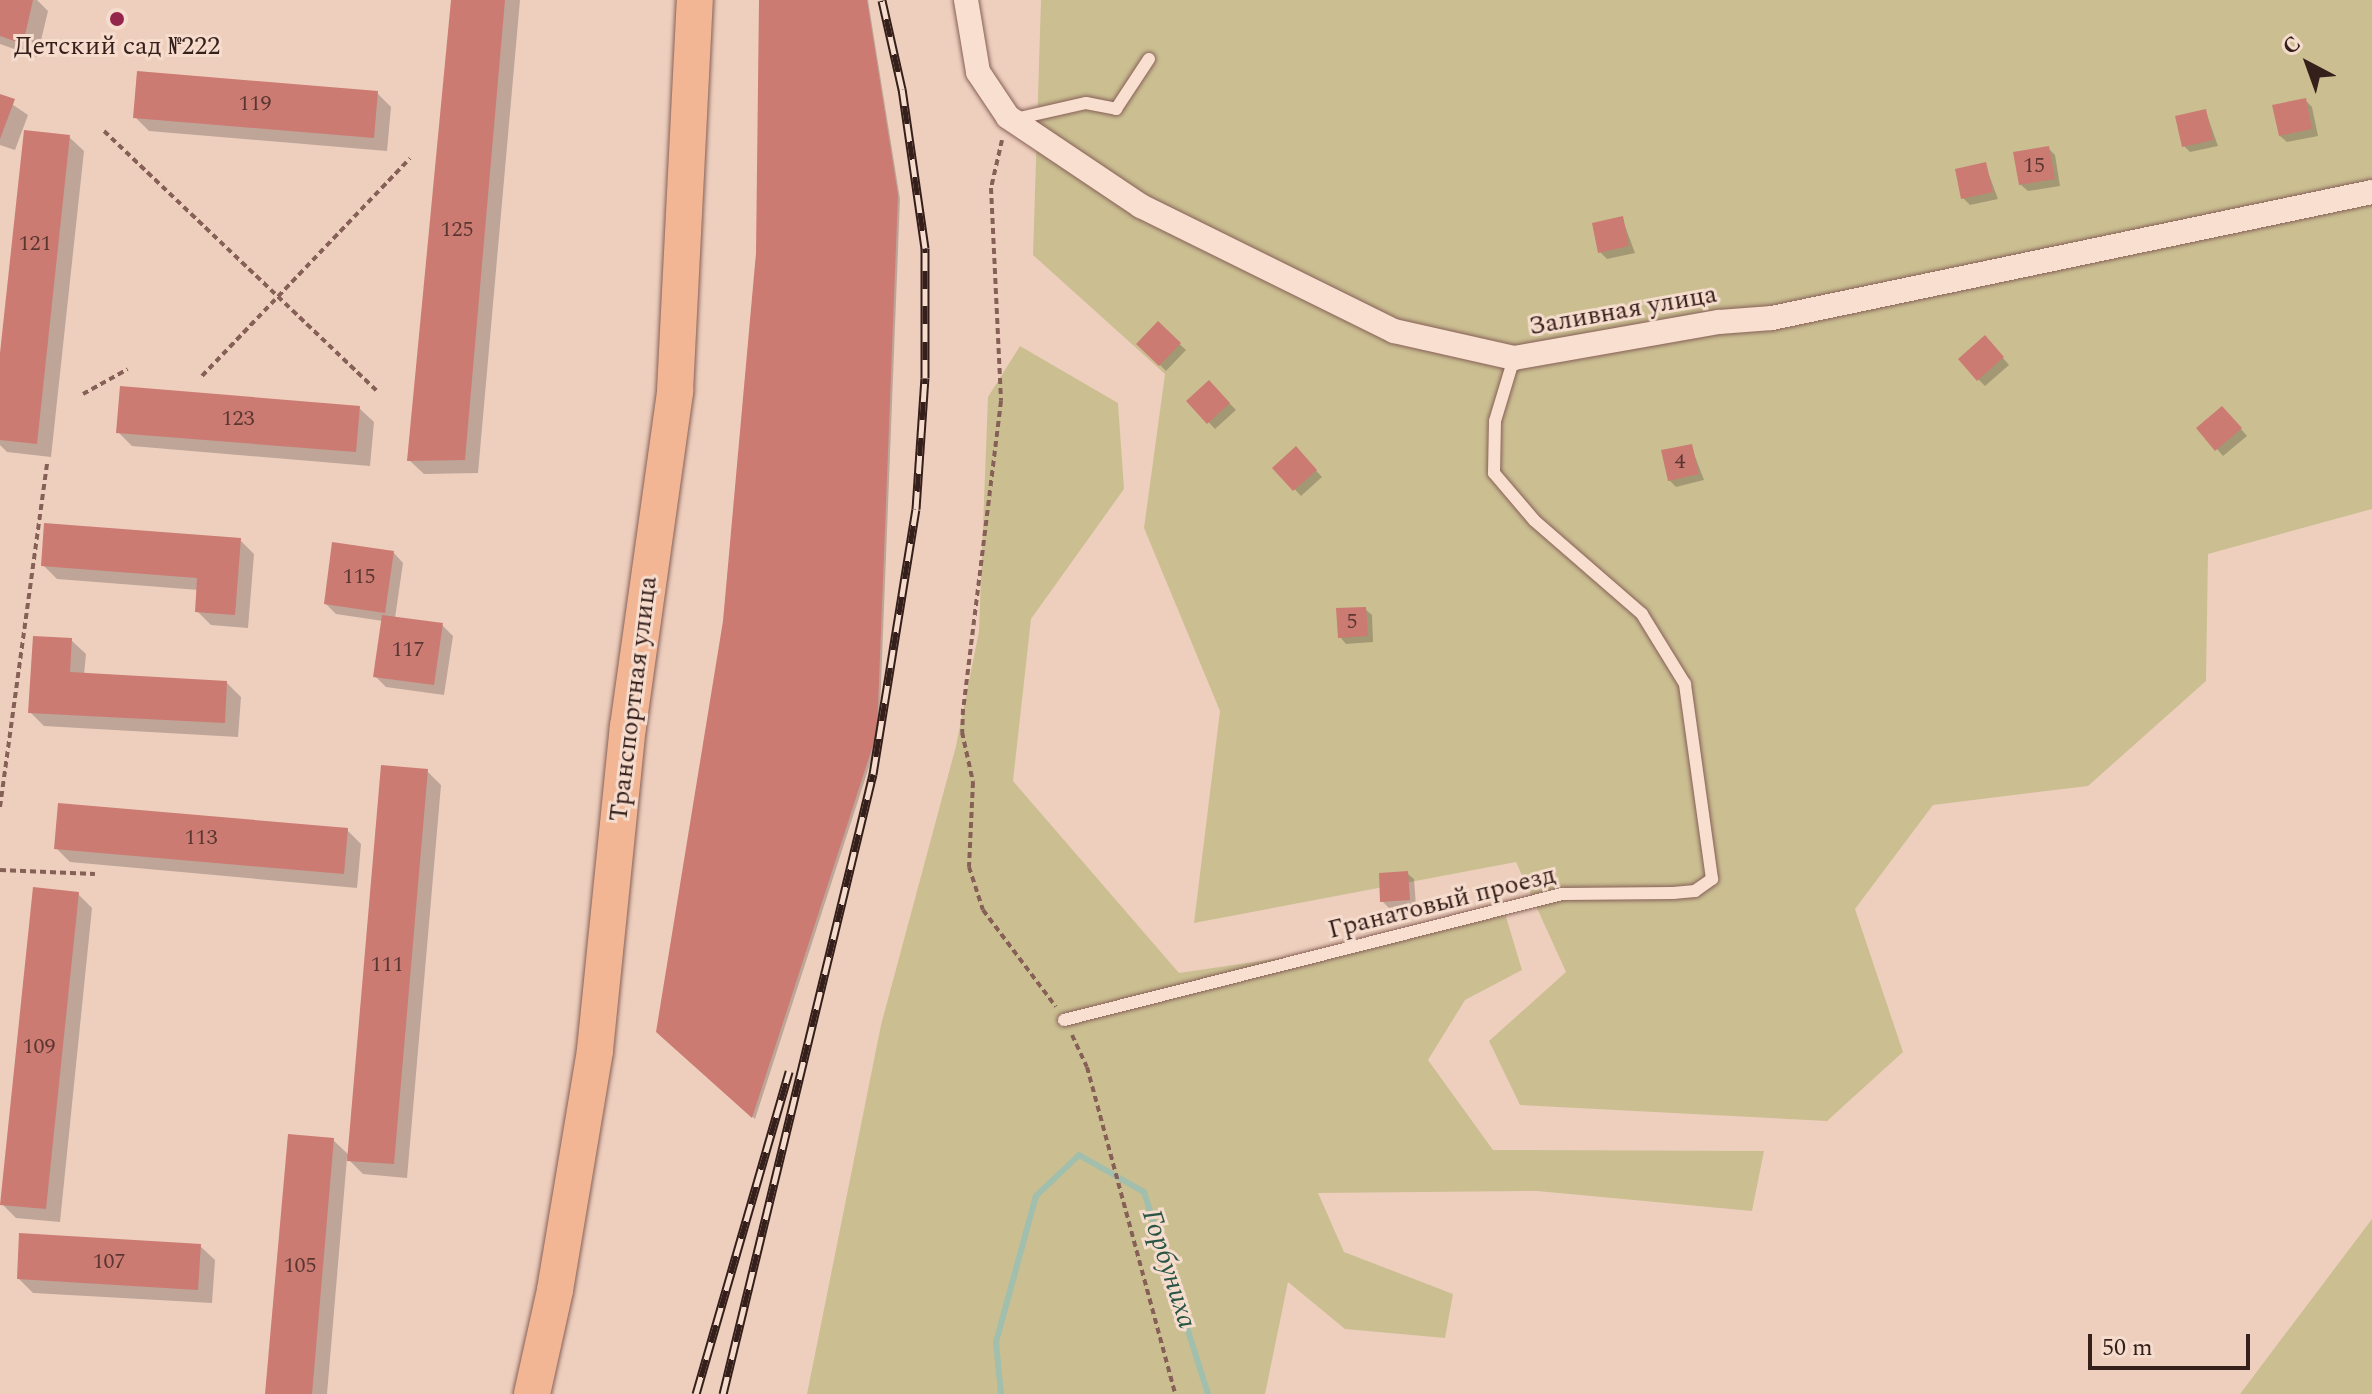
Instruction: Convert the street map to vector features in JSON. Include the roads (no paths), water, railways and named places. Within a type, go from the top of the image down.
[{"type":"main road","name":"Транспортная улица","points":[[532,1394],[555,1290],[595,1050],[628,727],[675,391],[695,0]]},
{"type":"street","name":"Заливная улица","points":[[966,0],[978,72],[1010,118],[1141,206],[1394,331],[1514,358],[1719,322],[1772,318],[2372,192]]},
{"type":"lane","points":[[1010,118],[1086,103],[1116,109],[1149,59]]},
{"type":"lane","name":"Гранатовый проезд","points":[[1064,1020],[1562,894],[1684,892],[1712,879],[1685,684],[1642,614],[1534,520],[1494,473],[1495,421],[1514,358]]},
{"type":"waterway","name":"Горбуниха","points":[[1001,1394],[996,1342],[1036,1196],[1079,1155],[1144,1192],[1208,1394]]},
{"type":"railway","points":[[723,1394],[873,774],[916,509],[925,378],[925,248],[902,89],[882,0]]},
{"type":"railway","points":[[696,1394],[789,1071]]},
{"type":"place","name":"Детский сад №222","points":[[117,19]]}]
